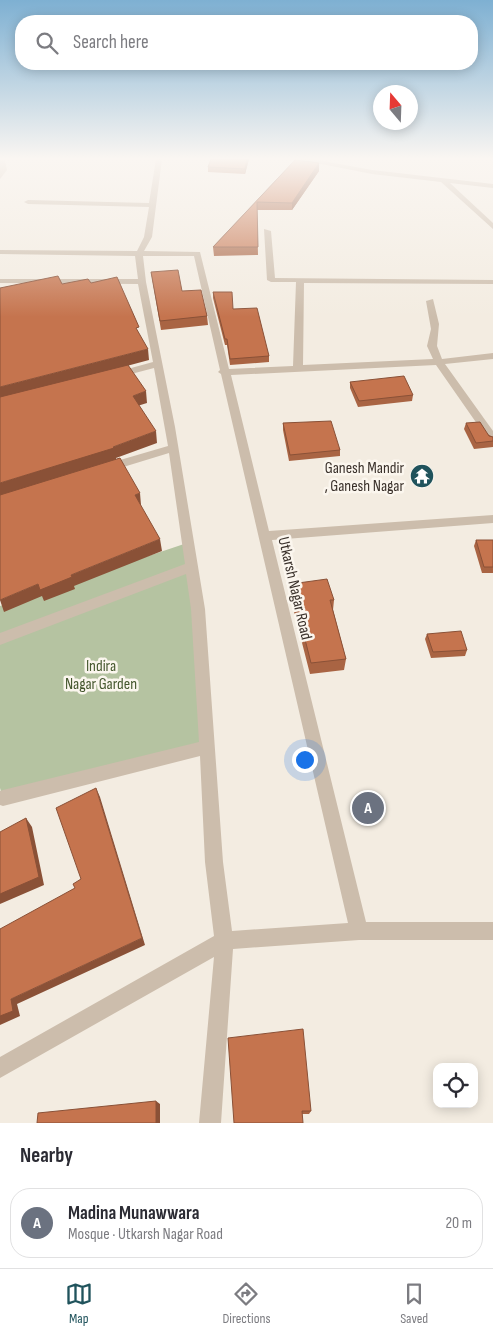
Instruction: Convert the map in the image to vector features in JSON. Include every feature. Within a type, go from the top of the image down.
[{"type":"street","points":[[151,211],[148,237],[139,254],[142,282],[173,448],[198,609],[205,748],[214,862],[224,941],[210,1123]]},
{"type":"street","points":[[476,211],[493,227]]},
{"type":"street","points":[[267,231],[271,280],[493,282]]},
{"type":"street","points":[[0,252],[139,254]]},
{"type":"street","name":"Utkarsh Nagar Road","points":[[139,254],[197,254],[359,931]]},
{"type":"street","points":[[0,280],[142,282]]},
{"type":"street","points":[[298,369],[300,280]]},
{"type":"street","points":[[430,301],[435,319],[435,338],[432,346],[439,362],[493,439]]},
{"type":"street","points":[[224,372],[439,362],[493,356]]},
{"type":"street","points":[[102,379],[158,364]]},
{"type":"street","points":[[100,470],[173,448]]},
{"type":"street","points":[[265,536],[493,519]]},
{"type":"street","points":[[0,638],[191,567]]},
{"type":"street","points":[[1,795],[205,748]]},
{"type":"street","points":[[0,1068],[224,941],[359,931],[493,930]]},
{"type":"green space","name":"Indira Nagar Garden","points":[[187,543],[205,748],[3,798],[0,788],[0,606]]},
{"type":"building","points":[[247,211],[257,211],[258,247],[213,247]]},
{"type":"building","points":[[178,270],[182,291],[201,290],[207,316],[160,321],[151,272]]},
{"type":"building","points":[[58,276],[62,284],[88,279],[91,283],[117,277],[139,327],[136,328],[148,349],[0,387],[0,288]]},
{"type":"building","points":[[213,292],[232,292],[233,309],[257,308],[269,356],[230,359],[227,339],[225,339]]},
{"type":"building","points":[[128,365],[146,391],[133,396],[156,431],[114,448],[0,483],[0,397]]},
{"type":"building","points":[[404,376],[413,395],[359,401],[350,382]]},
{"type":"building","points":[[331,421],[340,450],[290,455],[283,423]]},
{"type":"building","points":[[480,422],[489,436],[493,437],[493,441],[476,443],[466,423]]},
{"type":"building","points":[[120,458],[140,493],[135,495],[160,539],[71,575],[72,577],[40,590],[38,584],[0,600],[0,495]]},
{"type":"building","points":[[476,540],[493,540],[493,567],[484,567]]},
{"type":"building","points":[[327,579],[334,600],[330,600],[346,659],[311,663],[291,584]]},
{"type":"building","points":[[461,631],[467,650],[433,652],[427,634]]},
{"type":"building","points":[[96,788],[142,938],[11,999],[13,1011],[0,1016],[0,929],[75,888],[73,884],[81,879],[56,808]]},
{"type":"building","points":[[26,818],[39,877],[0,894],[0,832]]},
{"type":"building","points":[[303,1029],[311,1111],[302,1111],[303,1123],[234,1123],[228,1038]]},
{"type":"building","points":[[156,1101],[156,1123],[37,1123],[38,1113]]},
{"type":"place","name":"Ganesh Mandir , Ganesh Nagar","points":[[422,476]]},
{"type":"place","name":"Madina Munawwara","points":[[368,808]]}]
